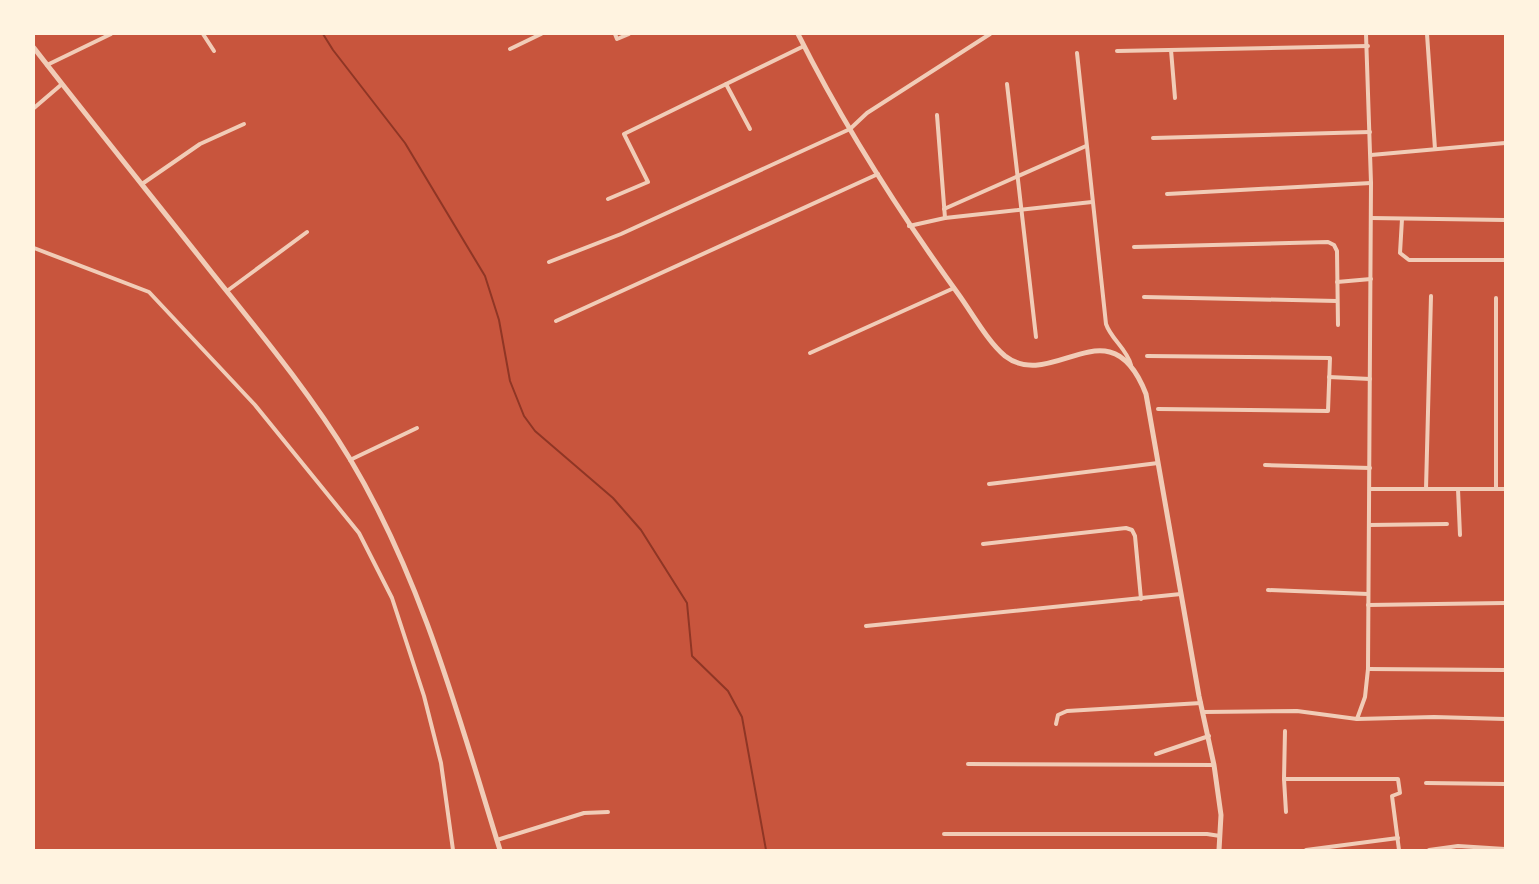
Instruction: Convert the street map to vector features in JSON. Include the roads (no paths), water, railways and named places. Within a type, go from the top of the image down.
[{"type":"street","points":[[47,65],[110,34]]},
{"type":"street","points":[[203,34],[214,51]]},
{"type":"street","points":[[510,49],[541,34]]},
{"type":"street","points":[[615,34],[617,39],[629,34]]},
{"type":"street","points":[[800,34],[804,46],[850,129],[909,226],[998,349],[1019,364],[1044,364],[1072,354],[1097,351],[1114,354],[1131,365]]},
{"type":"street","points":[[549,262],[621,234],[850,129],[867,113],[990,34]]},
{"type":"street","points":[[1357,719],[1365,697],[1368,669],[1371,489],[1371,154],[1366,34]]},
{"type":"street","points":[[1427,34],[1435,149]]},
{"type":"street","points":[[608,199],[648,182],[624,134],[804,46]]},
{"type":"street","points":[[1117,51],[1368,46]]},
{"type":"street","points":[[34,48],[294,375],[350,460],[373,502],[404,567],[442,664],[500,850]]},
{"type":"street","points":[[1170,50],[1175,98]]},
{"type":"street","points":[[1077,53],[1106,324],[1108,330],[1129,357],[1131,365],[1138,375],[1146,394],[1181,594],[1214,765],[1221,815],[1219,850]]},
{"type":"street","points":[[34,108],[62,84]]},
{"type":"street","points":[[726,84],[750,129]]},
{"type":"street","points":[[1007,84],[1036,337]]},
{"type":"street","points":[[937,116],[945,218]]},
{"type":"street","points":[[142,184],[200,144],[244,124]]},
{"type":"street","points":[[1154,138],[1370,132]]},
{"type":"street","points":[[1371,154],[1505,143]]},
{"type":"street","points":[[944,209],[1086,146]]},
{"type":"street","points":[[556,321],[878,174]]},
{"type":"street","points":[[1167,194],[1371,183]]},
{"type":"street","points":[[909,226],[945,218],[1092,202]]},
{"type":"street","points":[[1371,218],[1505,220]]},
{"type":"street","points":[[1402,219],[1400,253],[1409,260],[1505,260]]},
{"type":"street","points":[[226,291],[307,232]]},
{"type":"street","points":[[1134,247],[1328,242],[1334,245],[1337,251],[1338,325]]},
{"type":"street","points":[[34,248],[149,292],[255,405],[359,533],[392,598],[424,696],[441,763],[453,850]]},
{"type":"street","points":[[1337,282],[1371,280]]},
{"type":"street","points":[[810,353],[954,288]]},
{"type":"street","points":[[1426,489],[1431,296]]},
{"type":"street","points":[[1144,298],[1338,301]]},
{"type":"street","points":[[1496,298],[1496,489]]},
{"type":"street","points":[[1147,356],[1330,358],[1328,411],[1158,408]]},
{"type":"street","points":[[1329,377],[1370,379]]},
{"type":"street","points":[[350,460],[418,428]]},
{"type":"street","points":[[989,484],[1158,463]]},
{"type":"street","points":[[1265,465],[1370,468]]},
{"type":"street","points":[[1371,489],[1505,489]]},
{"type":"street","points":[[1458,489],[1460,535]]},
{"type":"street","points":[[1370,525],[1447,524]]},
{"type":"street","points":[[983,544],[1126,528],[1132,530],[1135,536],[1141,598]]},
{"type":"street","points":[[1268,590],[1368,594]]},
{"type":"street","points":[[866,626],[1181,594]]},
{"type":"street","points":[[1368,604],[1505,603]]},
{"type":"street","points":[[1368,669],[1505,670]]},
{"type":"street","points":[[1056,724],[1058,715],[1067,711],[1201,703]]},
{"type":"street","points":[[1204,712],[1298,711],[1357,719],[1434,717],[1505,719]]},
{"type":"street","points":[[1285,731],[1284,779],[1286,812]]},
{"type":"street","points":[[1156,754],[1209,736]]},
{"type":"street","points":[[968,764],[1214,765]]},
{"type":"street","points":[[1284,779],[1398,779],[1400,793],[1392,796],[1399,850]]},
{"type":"street","points":[[1426,783],[1505,784]]},
{"type":"street","points":[[496,840],[584,812],[608,812]]},
{"type":"street","points":[[944,834],[1207,834],[1220,836]]},
{"type":"street","points":[[1306,850],[1398,838]]},
{"type":"street","points":[[1429,850],[1458,846],[1505,849]]},
{"type":"waterway","points":[[323,34],[333,50],[405,143],[485,276],[499,320],[510,381],[524,416],[535,431],[613,498],[641,530],[687,603],[692,656],[728,691],[742,717],[766,850]]}]
